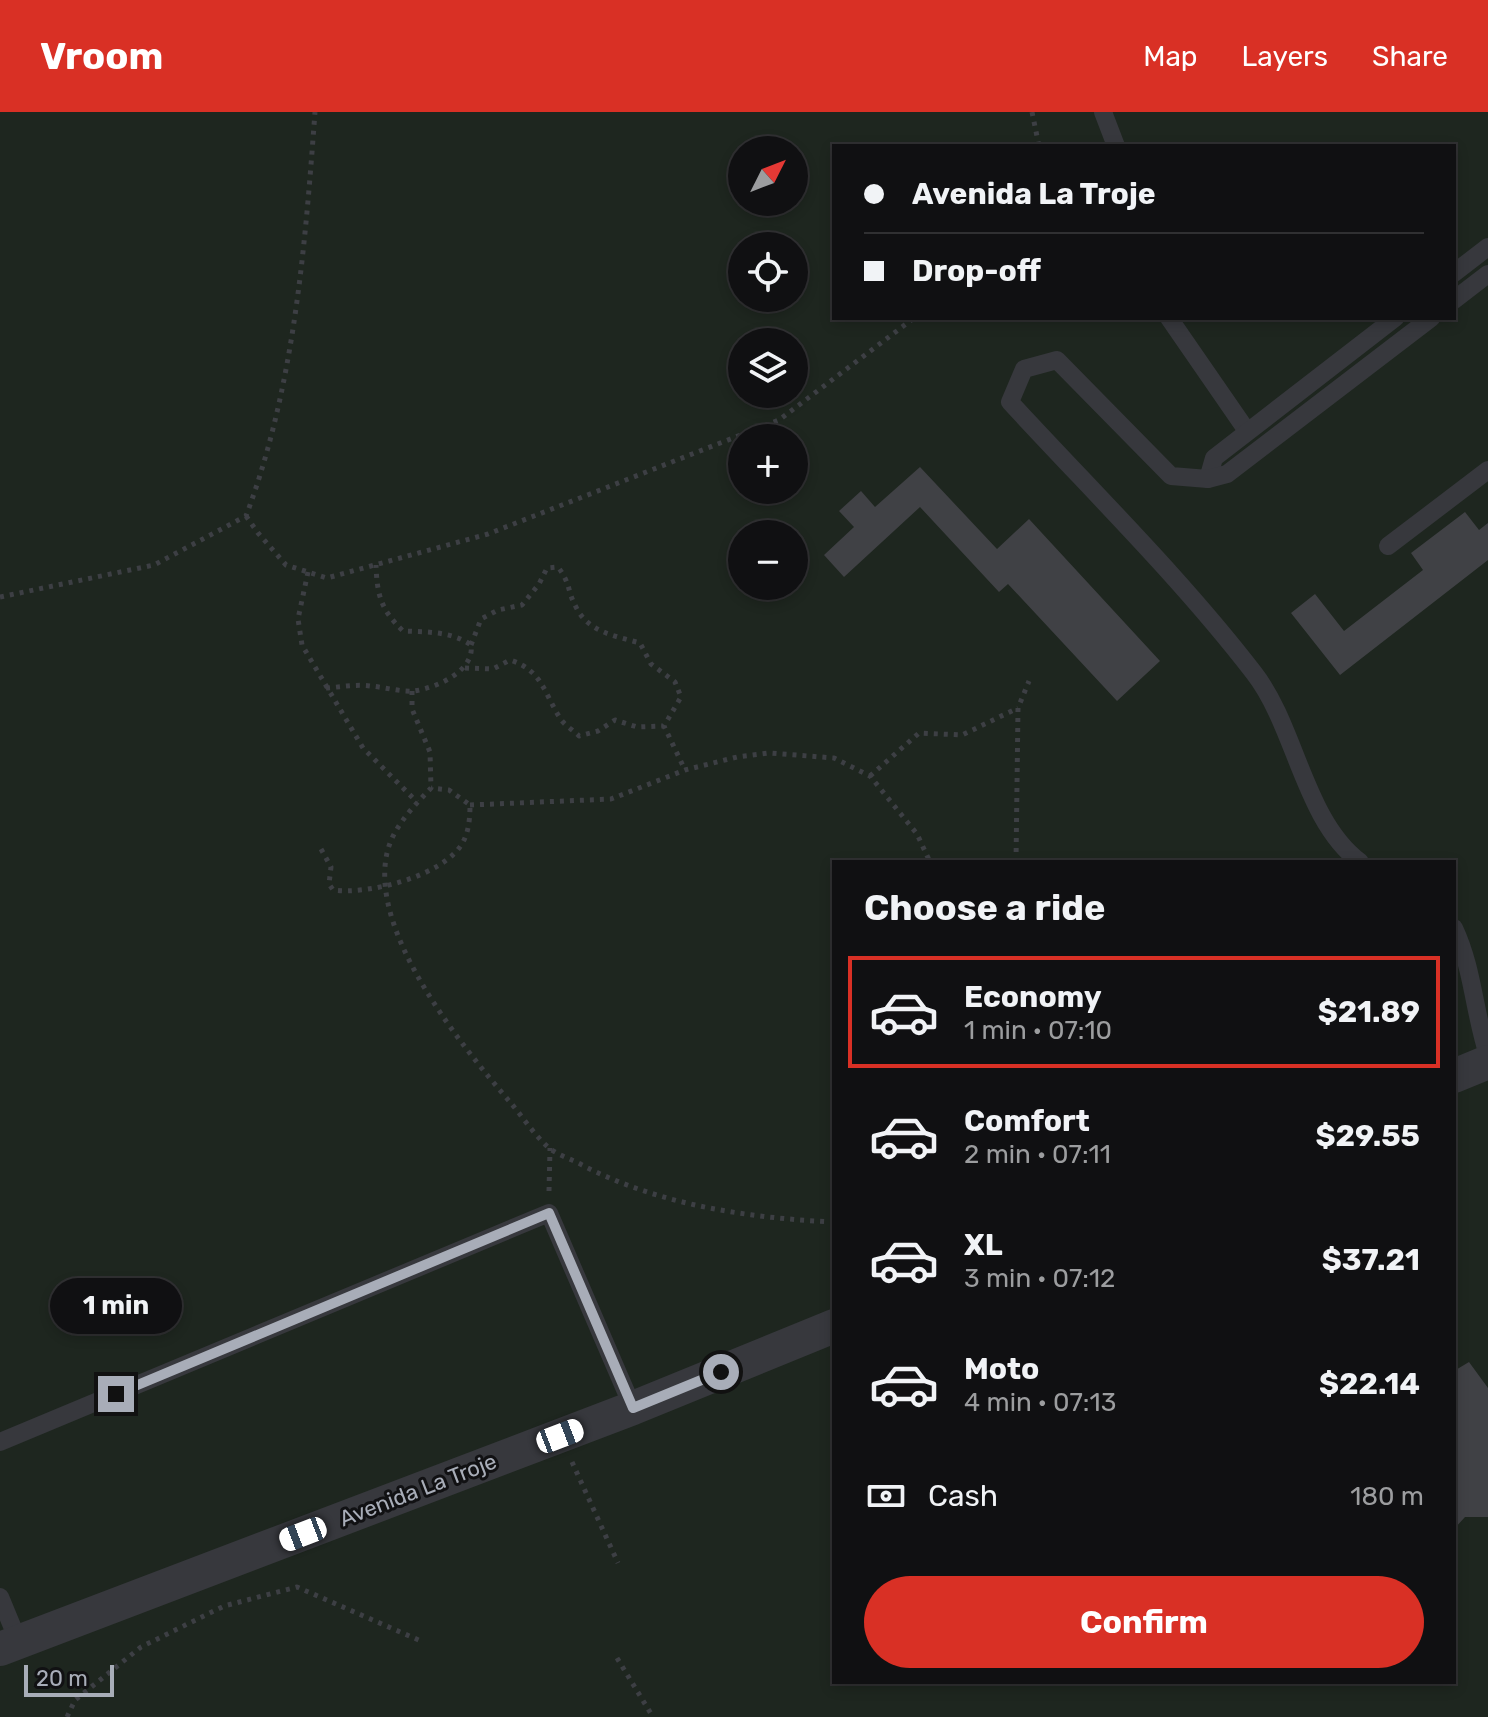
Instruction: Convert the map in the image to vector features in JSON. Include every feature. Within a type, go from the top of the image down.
[{"type":"street","points":[[1456,1075],[1488,1062]]},
{"type":"street","name":"Avenida La Troje","points":[[9,1646],[633,1408],[832,1327]]},
{"type":"lane","points":[[1103,112],[1115,144]]},
{"type":"lane","points":[[1456,271],[1488,247]]},
{"type":"lane","points":[[1456,298],[1488,274]]},
{"type":"lane","points":[[1170,320],[1247,431]]},
{"type":"lane","points":[[1208,479],[1214,458],[1392,320]]},
{"type":"lane","points":[[1357,860],[1349,854],[1323,819],[1257,675],[1177,583],[1010,402],[1024,369],[1057,360],[1171,476],[1208,479],[1227,474],[1428,320]]},
{"type":"lane","points":[[1388,546],[1488,470]]},
{"type":"lane","points":[[1456,932],[1466,953],[1479,1029],[1488,1055]]},
{"type":"lane","points":[[0,1442],[549,1213],[633,1408]]},
{"type":"lane","points":[[0,1597],[9,1646]]},
{"type":"path","points":[[0,597],[154,565],[246,516],[258,486],[294,338],[315,112]]},
{"type":"path","points":[[1032,112],[1039,144]]},
{"type":"path","points":[[246,516],[286,565],[327,578],[488,534],[779,420],[911,320]]},
{"type":"path","points":[[376,565],[377,588],[387,616],[403,631],[438,633],[471,645]]},
{"type":"path","points":[[465,668],[481,619],[498,610],[522,605],[547,568],[558,567],[568,581],[575,607],[590,627],[640,643],[651,664],[675,682],[681,697],[664,726]]},
{"type":"path","points":[[308,572],[298,619],[302,645],[363,748],[418,803]]},
{"type":"path","points":[[326,688],[366,685],[412,691],[436,685],[465,668],[493,669],[510,660],[525,664],[546,688],[561,720],[579,736],[598,731],[615,720],[637,727],[664,726]]},
{"type":"path","points":[[1016,860],[1018,708],[1029,681]]},
{"type":"path","points":[[412,691],[412,709],[430,752],[431,788],[403,818],[387,852],[386,886],[398,936],[427,992],[468,1053],[550,1148],[607,1178],[692,1205],[783,1220],[832,1222]]},
{"type":"path","points":[[870,776],[919,733],[962,735],[1018,708]]},
{"type":"path","points":[[664,726],[685,770]]},
{"type":"path","points":[[431,788],[449,790],[470,805],[611,799],[685,770],[737,757],[769,753],[834,758],[870,776],[917,834],[929,860]]},
{"type":"path","points":[[321,849],[331,867],[329,884],[333,890],[349,892],[386,886],[444,864],[463,842],[470,819],[470,805]]},
{"type":"path","points":[[549,1213],[550,1148]]},
{"type":"path","points":[[560,1436],[618,1563]]},
{"type":"path","points":[[67,1717],[75,1700],[141,1647],[224,1606],[297,1587],[421,1641]]},
{"type":"path","points":[[617,1658],[653,1717]]},
{"type":"shaded area","points":[[0,112],[1488,112],[1488,1717],[0,1717]]},
{"type":"building","points":[[920,467],[997,549],[1029,519],[1160,661],[1117,701],[1008,584],[999,592],[920,507],[844,577],[824,555],[854,527],[839,511],[861,491],[875,507]]},
{"type":"building","points":[[1465,512],[1479,530],[1488,523],[1488,560],[1340,675],[1291,613],[1315,594],[1344,631],[1423,570],[1411,553]]},
{"type":"building","points":[[1469,1362],[1488,1388],[1488,1517],[1465,1517],[1456,1527],[1456,1370]]},
{"type":"route","points":[[116,1394],[549,1213],[633,1408],[721,1372]]}]
